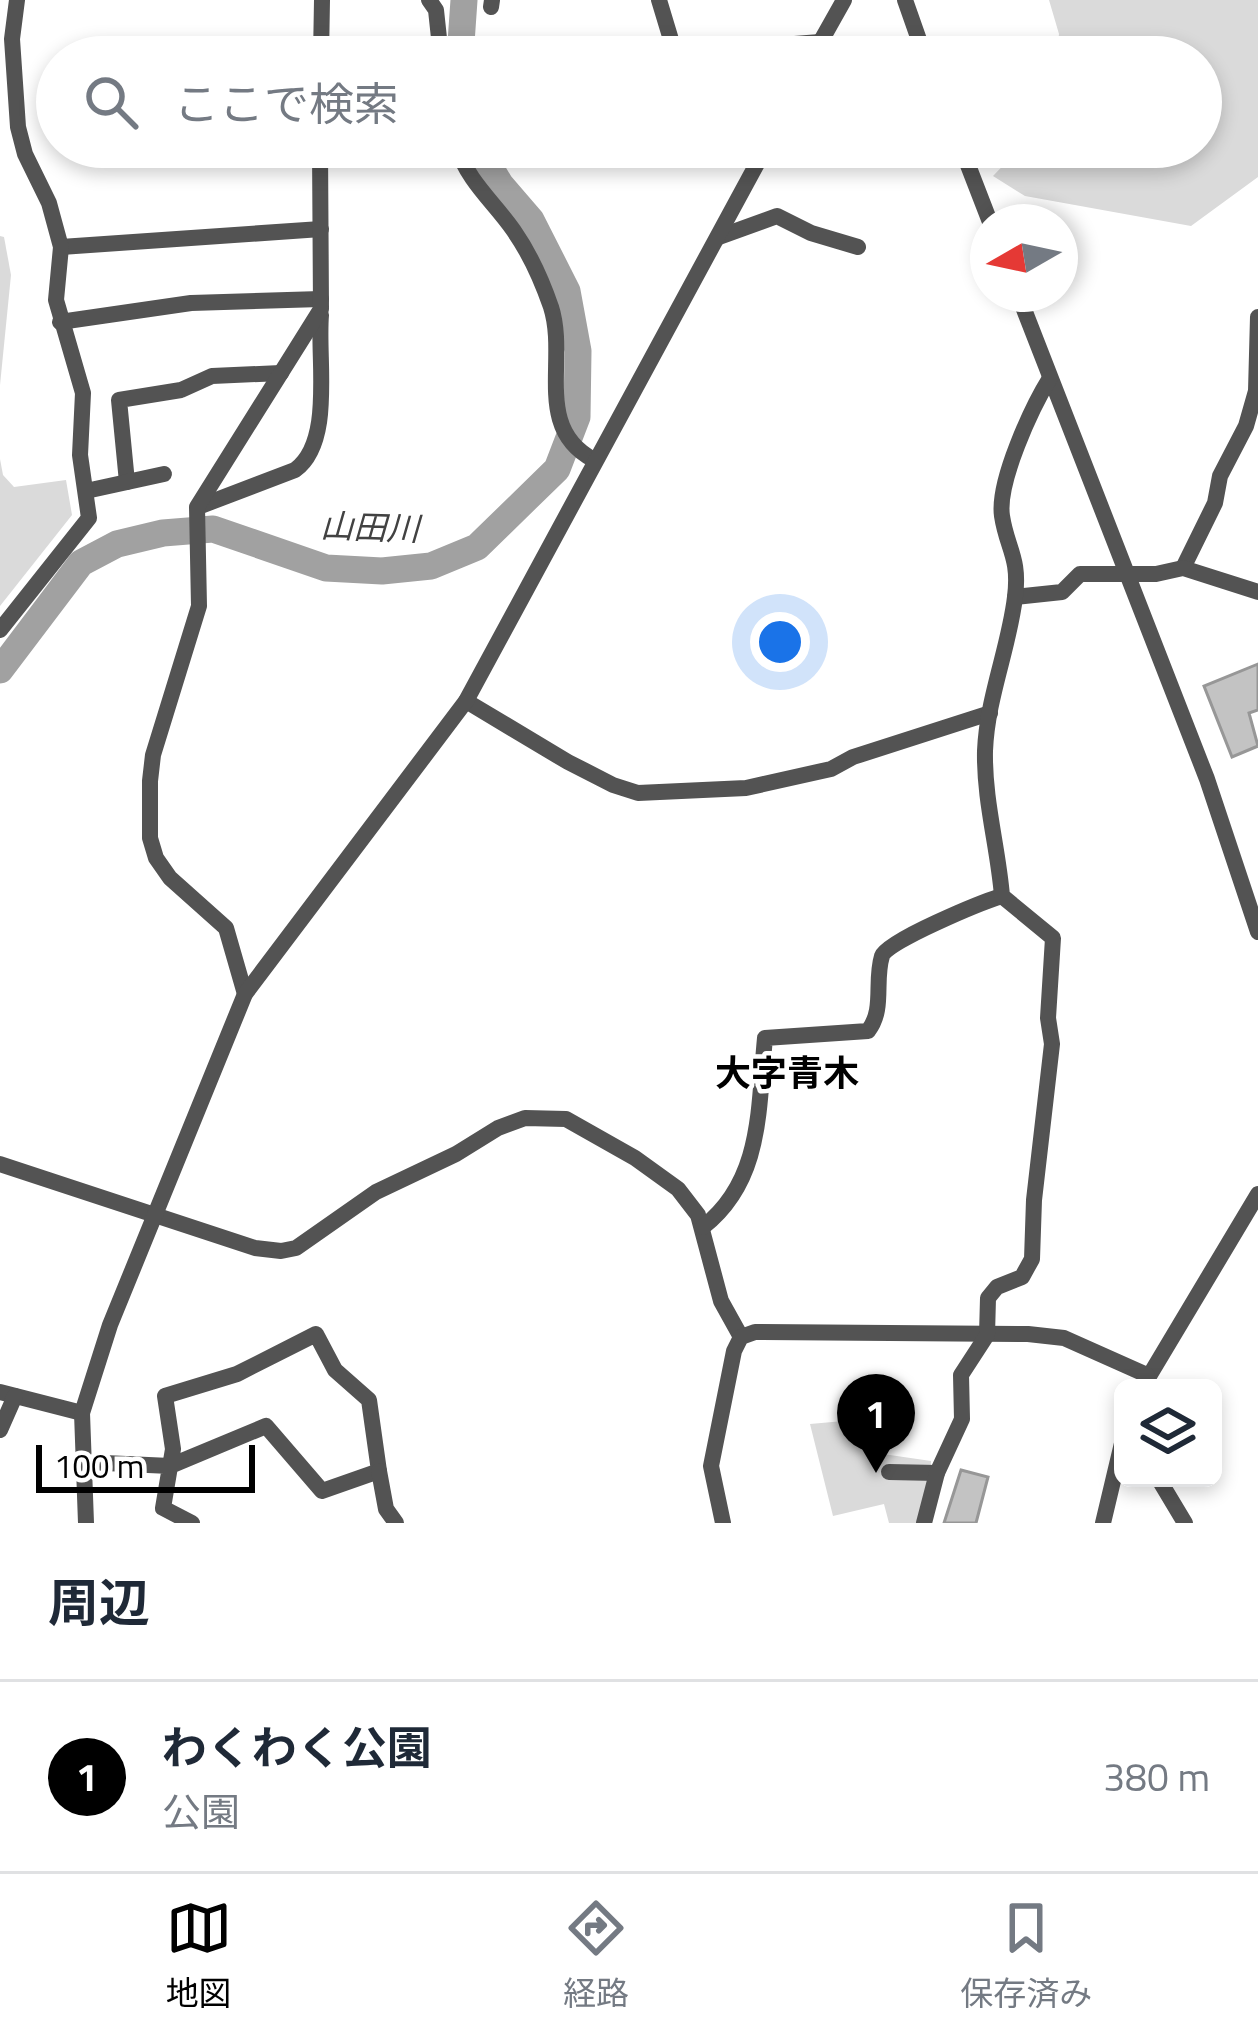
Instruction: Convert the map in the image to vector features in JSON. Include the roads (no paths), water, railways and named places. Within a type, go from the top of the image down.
[{"type":"street","points":[[0,630],[89,518],[80,454],[83,393],[56,300],[61,247],[50,203],[25,154],[18,127],[12,39],[17,0]]},
{"type":"street","points":[[321,36],[322,0]]},
{"type":"street","points":[[429,0],[440,36]]},
{"type":"street","points":[[659,0],[670,36]]},
{"type":"street","points":[[823,36],[844,0]]},
{"type":"street","points":[[905,0],[918,36]]},
{"type":"street","points":[[197,509],[295,470],[307,459],[321,419],[320,168]]},
{"type":"street","points":[[466,168],[514,231],[536,272],[556,331],[556,414],[579,449],[594,460]]},
{"type":"street","points":[[86,1523],[82,1413],[110,1325],[245,994],[466,701],[755,168]]},
{"type":"street","points":[[969,168],[983,204]]},
{"type":"street","points":[[719,237],[777,216],[859,247]]},
{"type":"street","points":[[61,247],[321,230]]},
{"type":"street","points":[[60,322],[191,303],[321,304]]},
{"type":"street","points":[[245,994],[226,928],[170,878],[156,858],[150,838],[154,755],[199,606],[197,509],[321,304]]},
{"type":"street","points":[[1025,312],[1207,779],[1258,929]]},
{"type":"street","points":[[1183,568],[1246,426],[1256,391],[1258,317]]},
{"type":"street","points":[[127,482],[119,400],[181,390],[212,376],[281,373]]},
{"type":"street","points":[[925,1523],[937,1473],[962,1419],[962,1375],[987,1335],[988,1298],[997,1287],[1022,1276],[1032,1259],[1052,1044],[1048,1018],[1053,938],[1002,896],[998,844],[988,815],[985,748],[1015,597],[1016,556],[1001,510],[1015,452],[1050,378]]},
{"type":"street","points":[[86,491],[164,475]]},
{"type":"street","points":[[1015,597],[1062,592],[1080,574],[1156,574],[1183,568],[1258,592]]},
{"type":"street","points":[[466,701],[568,762],[638,793],[746,788],[831,769],[854,757],[990,713]]},
{"type":"street","points":[[703,1227],[723,1211],[753,1159],[764,1038],[868,1031],[877,1019],[883,953],[890,944],[970,904],[1002,896]]},
{"type":"street","points":[[0,1164],[255,1248],[289,1250],[376,1192],[498,1128],[525,1118],[550,1117],[582,1126],[664,1177],[689,1204],[703,1227],[716,1287],[741,1337]]},
{"type":"street","points":[[1146,1379],[1255,1206]]},
{"type":"street","points":[[723,1523],[711,1466],[734,1351],[741,1337],[770,1330],[1064,1339],[1138,1379]]},
{"type":"street","points":[[192,1523],[163,1508],[173,1449],[165,1396],[237,1374],[316,1334],[335,1370],[369,1400],[386,1509],[396,1523]]},
{"type":"street","points":[[0,1430],[8,1394],[82,1413]]},
{"type":"street","points":[[83,1462],[170,1466],[266,1426],[322,1491],[380,1471]]},
{"type":"street","points":[[890,1472],[937,1473]]},
{"type":"street","points":[[1103,1523],[1114,1477]]},
{"type":"street","points":[[1163,1487],[1185,1523]]},
{"type":"waterway","name":"山田川","points":[[461,36],[464,0]]},
{"type":"waterway","name":"山田川","points":[[0,670],[81,563],[117,544],[163,533],[213,529],[326,568],[382,571],[431,566],[477,547],[557,469],[577,417],[578,351],[567,291],[531,220],[490,168]]},
{"type":"place","name":"わくわく公園","points":[[876,1473]]},
{"type":"district","name":"大字青木","points":[[787,1073]]}]
